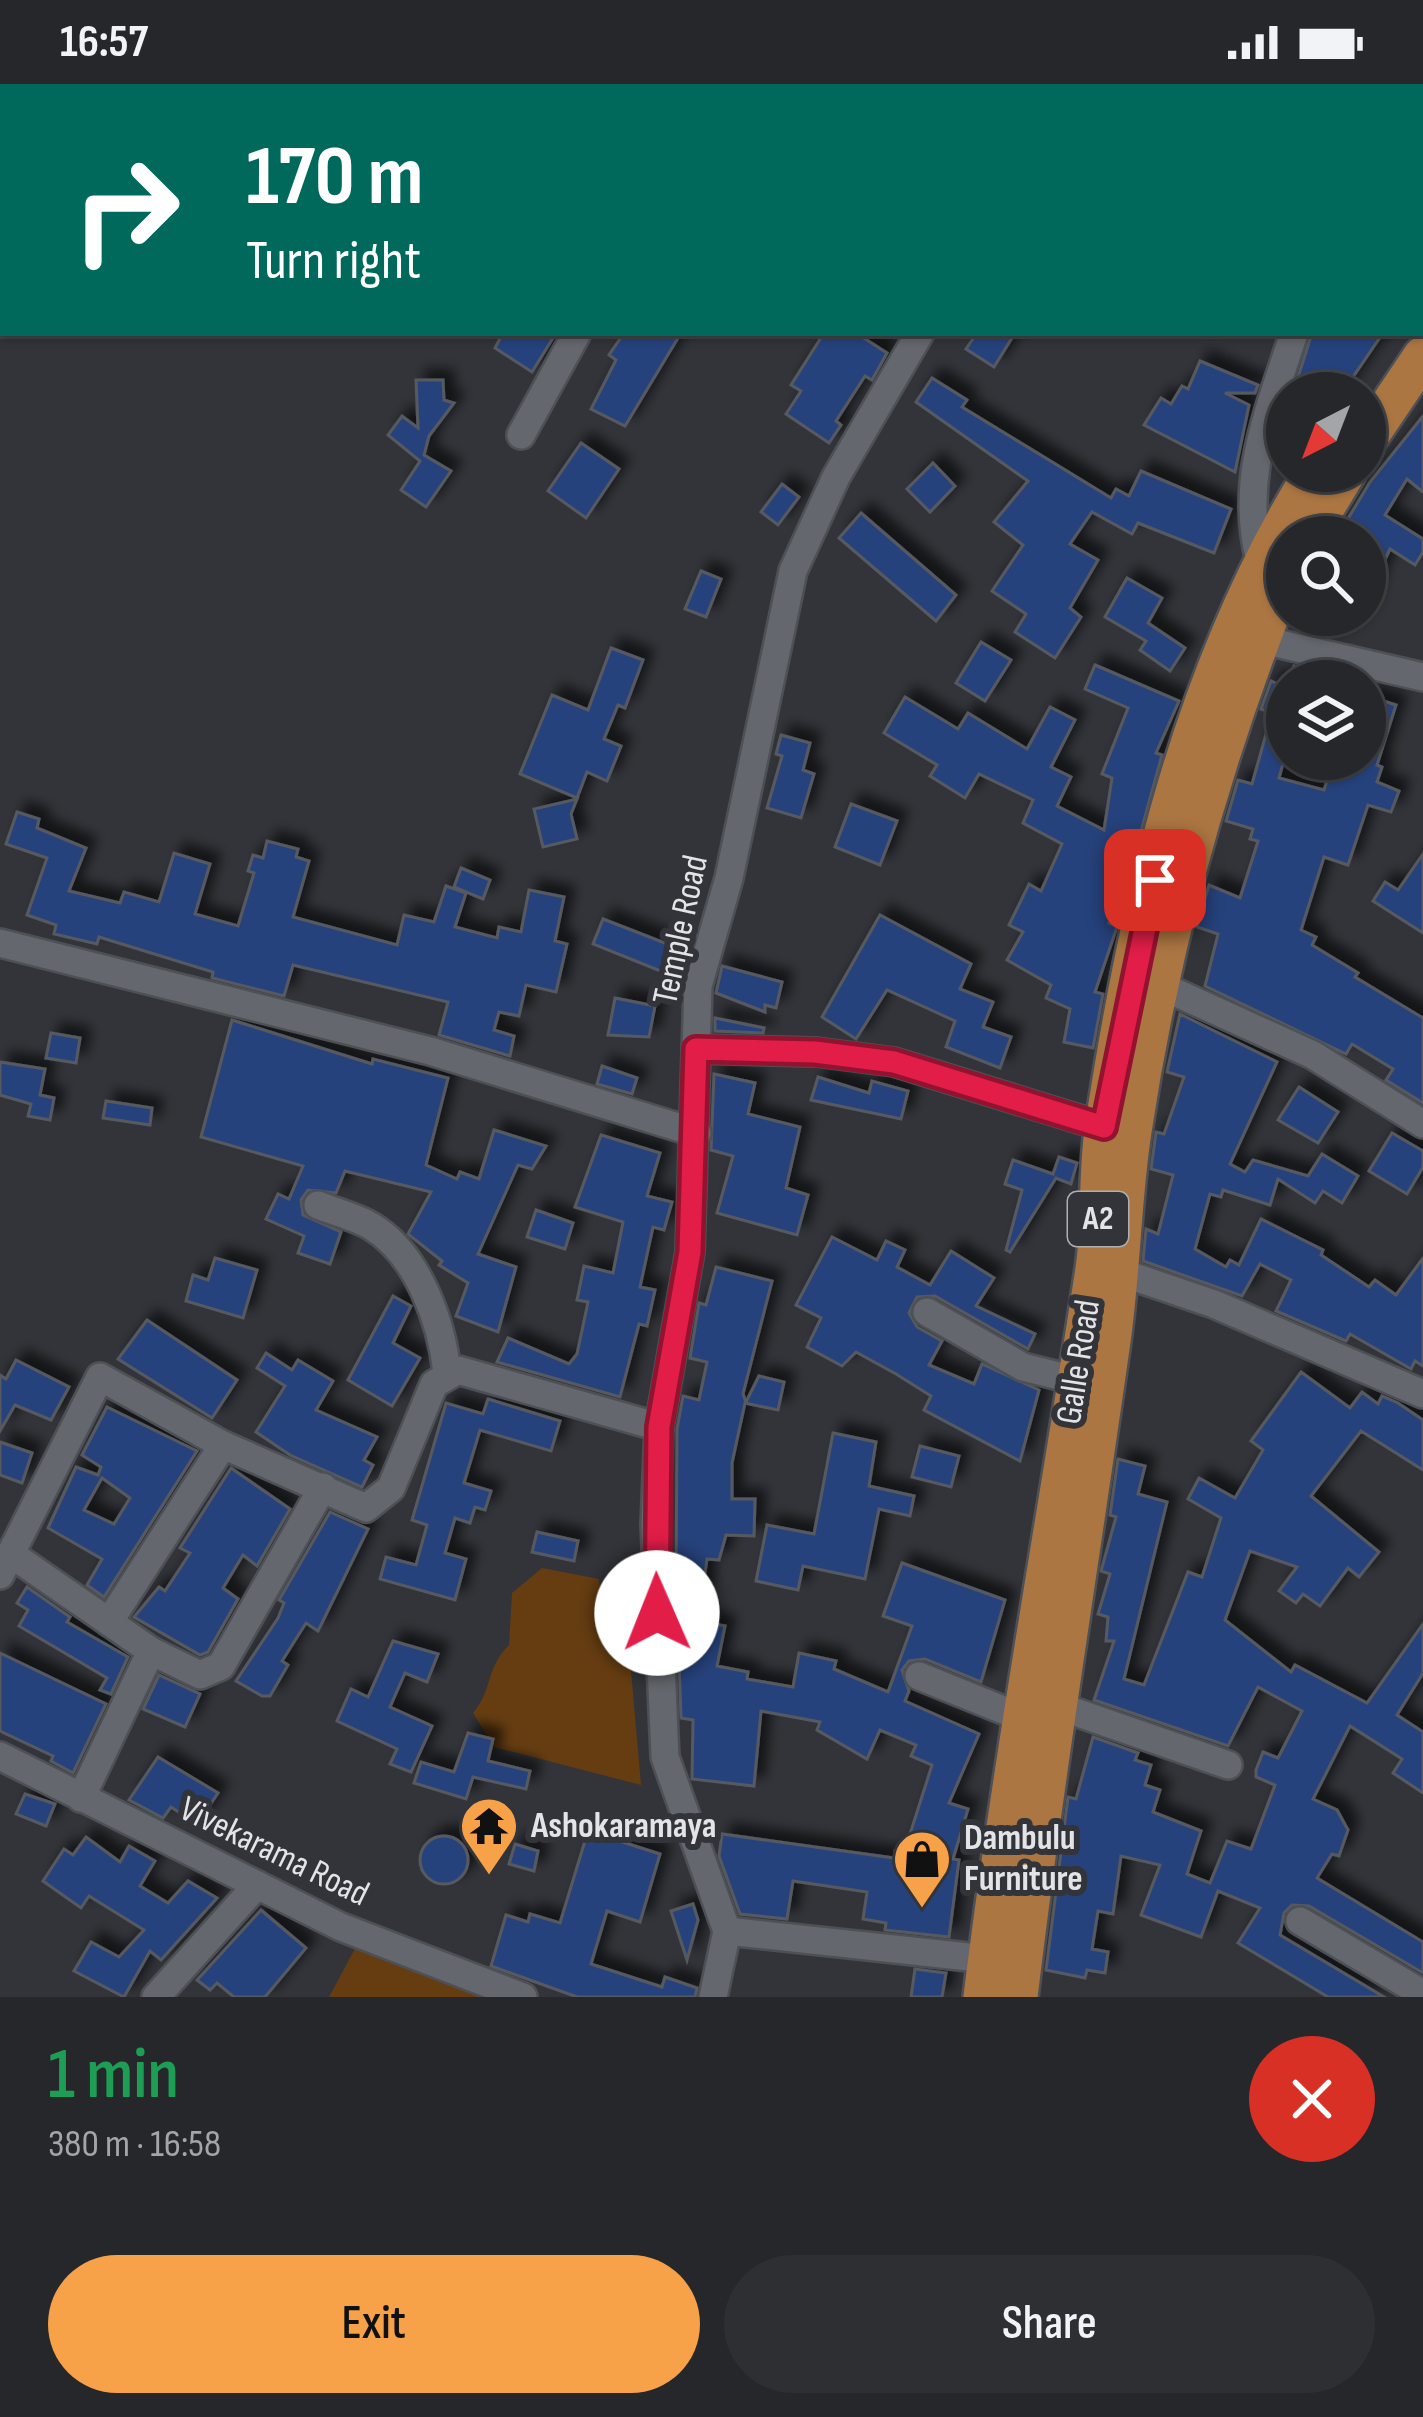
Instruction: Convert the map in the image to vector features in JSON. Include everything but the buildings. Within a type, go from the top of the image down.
[{"type":"highway","points":[[1380,372],[1404,336]]},
{"type":"highway","points":[[1386,411],[1423,356]]},
{"type":"highway","name":"Galle Road","points":[[1003,1979],[1039,1712],[1109,1268],[1118,1131],[1189,746],[1266,594]]},
{"type":"highway","name":"Galle Road","points":[[1039,1712],[1075,1380],[1109,1268]]},
{"type":"street","points":[[521,435],[575,336]]},
{"type":"street","name":"Temple Road","points":[[727,1931],[664,1757],[658,1702],[659,1427],[690,1252],[698,986],[729,878],[793,571],[836,477],[918,336]]},
{"type":"street","points":[[1266,550],[1252,529],[1252,465],[1293,336]]},
{"type":"street","points":[[1247,636],[1423,677]]},
{"type":"street","points":[[0,943],[430,1051],[697,1133]]},
{"type":"street","points":[[1147,980],[1295,1046],[1423,1124]]},
{"type":"street","points":[[696,1049],[815,1052],[894,1062],[1118,1131]]},
{"type":"street","points":[[319,1205],[374,1227],[416,1275],[443,1334],[447,1373]]},
{"type":"street","points":[[1109,1268],[1214,1304],[1423,1394]]},
{"type":"street","points":[[927,1312],[1023,1367],[1075,1380]]},
{"type":"street","points":[[323,1487],[221,1666],[200,1675],[5,1565],[100,1377],[223,1444],[323,1487],[366,1508],[391,1489],[434,1384],[447,1373],[458,1370],[659,1427]]},
{"type":"street","points":[[109,1622],[223,1444]]},
{"type":"street","points":[[81,1798],[151,1651]]},
{"type":"street","points":[[919,1676],[1228,1766]]},
{"type":"street","name":"Vivekarama Road","points":[[0,1756],[341,1927],[523,1997]]},
{"type":"street","points":[[156,1997],[257,1886]]},
{"type":"street","points":[[1300,1921],[1423,1994]]},
{"type":"street","points":[[713,1997],[727,1931],[1003,1979]]},
{"type":"shaded area","points":[[542,1568],[599,1579],[604,1616],[629,1648],[641,1785],[494,1747],[473,1713],[509,1645],[512,1593]]},
{"type":"shaded area","points":[[358,1943],[495,1997],[329,1997]]},
{"type":"place","name":"Ashokaramaya","points":[[489,1877]]},
{"type":"place","name":"Dambulu Furniture","points":[[922,1910]]},
{"type":"route","points":[[657,1613],[659,1427],[690,1252],[696,1049],[815,1052],[894,1062],[1104,1127],[1155,880]]}]
